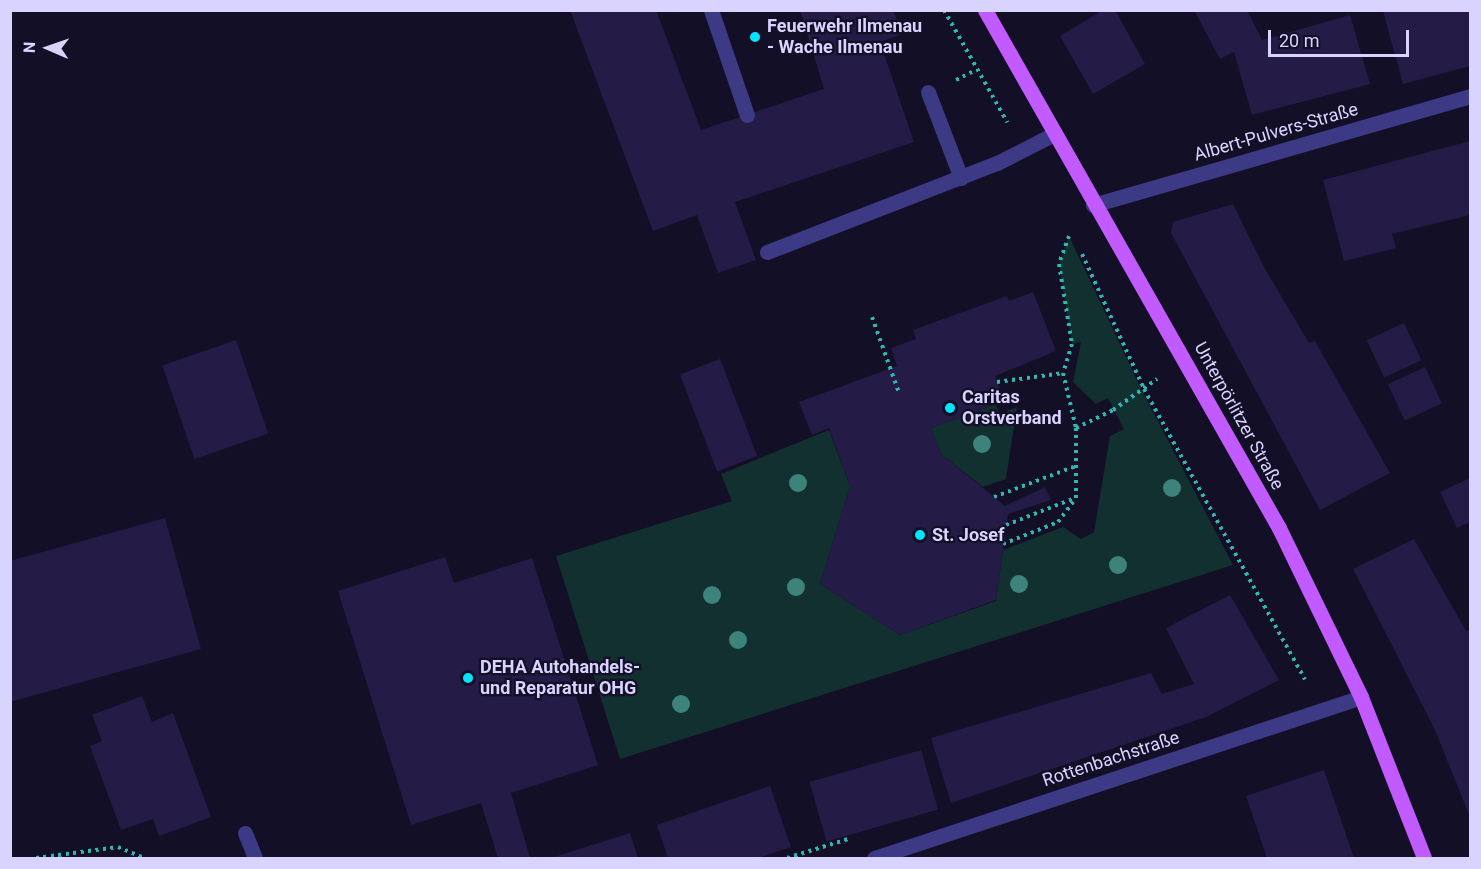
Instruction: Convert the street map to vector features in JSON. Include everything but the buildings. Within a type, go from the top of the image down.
[{"type":"main road","name":"Unterpörlitzer Straße","points":[[985,10],[1093,205],[1186,358],[1279,528],[1361,697],[1424,858]]},
{"type":"street","points":[[711,10],[747,115]]},
{"type":"street","points":[[928,92],[961,177]]},
{"type":"street","name":"Albert-Pulvers-Straße","points":[[1093,205],[1470,96]]},
{"type":"street","points":[[767,252],[961,177],[1054,134]]},
{"type":"street","name":"Rottenbachstraße","points":[[874,858],[1361,697]]},
{"type":"street","points":[[245,833],[255,858]]},
{"type":"path","points":[[944,10],[1023,150]]},
{"type":"path","points":[[1003,544],[1058,522],[1076,498],[1076,428],[1063,373],[1072,344],[1059,264],[1071,234],[1144,388],[1308,678],[1298,682]]},
{"type":"path","points":[[872,317],[899,393]]},
{"type":"path","points":[[1076,428],[1144,388],[1186,358]]},
{"type":"path","points":[[997,382],[1063,373]]},
{"type":"path","points":[[994,497],[1076,465]]},
{"type":"path","points":[[1006,525],[1076,498]]},
{"type":"path","points":[[787,858],[853,837]]},
{"type":"path","points":[[36,858],[118,847],[144,858]]},
{"type":"green space","points":[[1069,236],[1141,389],[1233,565],[620,759],[556,556],[732,501],[721,474],[829,430],[850,486],[820,584],[900,635],[996,601],[1003,550],[1063,527],[1081,539],[1094,532],[1110,436],[1124,429],[1108,398],[1096,404],[1073,382],[1081,342],[1072,344],[1059,264]]},
{"type":"green space","points":[[996,404],[999,414],[1017,407],[1006,479],[983,487],[940,453],[931,428]]},
{"type":"place","name":"Feuerwehr Ilmenau - Wache Ilmenau","points":[[755,37]]},
{"type":"place","name":"Caritas Orstverband","points":[[950,408]]},
{"type":"place","name":"St. Josef","points":[[920,535]]},
{"type":"place","name":"DEHA Autohandels- und Reparatur OHG","points":[[468,678]]}]
